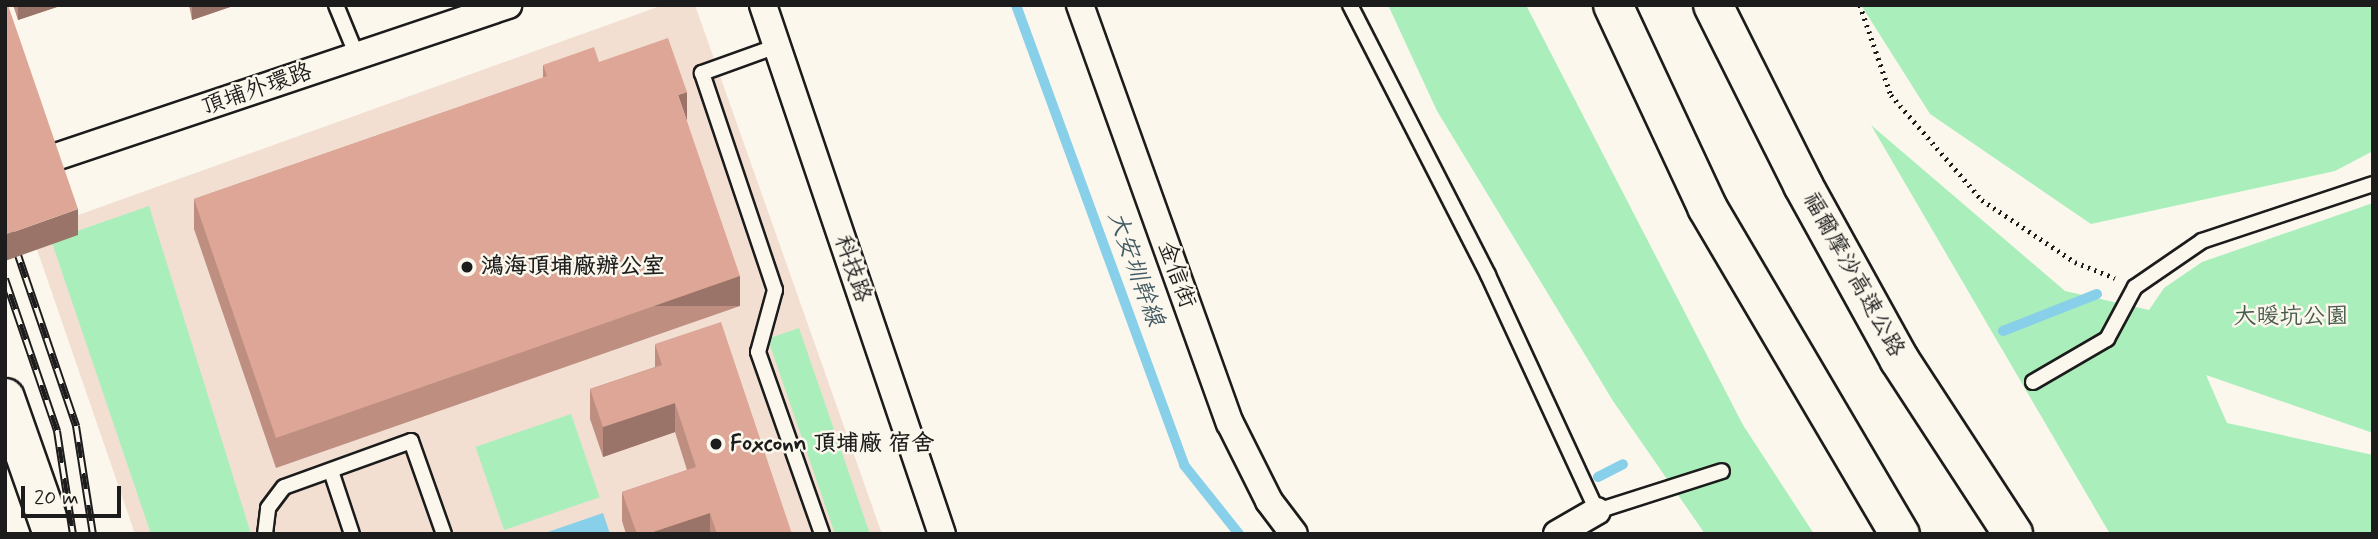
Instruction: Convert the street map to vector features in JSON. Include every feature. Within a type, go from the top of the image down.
[{"type":"main road","points":[[1613,5],[1707,208],[1900,534]]},
{"type":"main road","name":"福爾摩沙高速公路","points":[[1713,5],[1803,186],[1899,359],[2013,534]]},
{"type":"main road","points":[[5,398],[53,534]]},
{"type":"street","name":"科技路","points":[[763,5],[942,534]]},
{"type":"street","name":"金信街","points":[[1080,5],[1230,423],[1269,501],[1294,534]]},
{"type":"street","name":"頂埔外環路","points":[[5,174],[498,7]]},
{"type":"street","points":[[1557,534],[1597,511]]},
{"type":"lane","points":[[337,5],[357,56]]},
{"type":"lane","points":[[1350,5],[1488,275],[1597,511],[1722,471]]},
{"type":"lane","points":[[777,46],[702,73],[775,289],[758,352],[822,534]]},
{"type":"lane","points":[[2034,382],[2107,339],[2135,286],[2202,240],[2373,184]]},
{"type":"lane","points":[[265,534],[268,508],[284,487],[411,441],[444,534]]},
{"type":"lane","points":[[331,471],[352,534]]},
{"type":"path","points":[[1860,5],[1891,95],[1982,200],[2075,262],[2135,286]]},
{"type":"shaded area","points":[[663,5],[695,5],[882,534],[135,534],[31,232]]},
{"type":"green space","points":[[1388,5],[1526,5],[1743,425],[1814,534],[1705,534],[1613,401],[1437,111]]},
{"type":"green space","points":[[1861,5],[2373,5],[2373,151],[2335,171],[2091,224],[1930,114]]},
{"type":"green space","name":"大暖坑公園","points":[[1871,125],[2065,291],[2149,310],[2164,288],[2202,262],[2373,203],[2373,433],[2206,375],[2227,423],[2373,455],[2373,534],[2110,534]]},
{"type":"green space","points":[[149,206],[251,534],[151,534],[51,240]]},
{"type":"green space","points":[[799,328],[870,534],[835,534],[768,339]]},
{"type":"green space","points":[[571,414],[600,497],[504,530],[476,447]]},
{"type":"water","points":[[603,513],[610,534],[542,534]]},
{"type":"building","points":[[5,5],[8,5],[78,209],[5,235]]},
{"type":"building","name":"鴻海頂埔廠辦公室","points":[[668,38],[687,92],[678,95],[740,276],[276,438],[194,199],[547,76],[543,65],[594,47],[599,62]]},
{"type":"building","name":"Foxconn 頂埔廠 宿舍","points":[[721,322],[792,534],[717,534],[710,513],[647,534],[637,534],[622,492],[696,467],[675,403],[603,427],[590,389],[662,365],[655,344]]},
{"type":"waterway","name":"大安圳幹線","points":[[1016,5],[1184,465],[1239,534]]},
{"type":"waterway","points":[[2003,331],[2097,294]]},
{"type":"waterway","points":[[1598,477],[1623,464]]},
{"type":"railway","points":[[5,217],[76,426],[93,534]]},
{"type":"railway","points":[[5,279],[57,431],[73,534]]},
{"type":"place","name":"鴻海頂埔廠辦公室","points":[[467,267]]},
{"type":"place","name":"Foxconn 頂埔廠 宿舍","points":[[716,444]]}]
